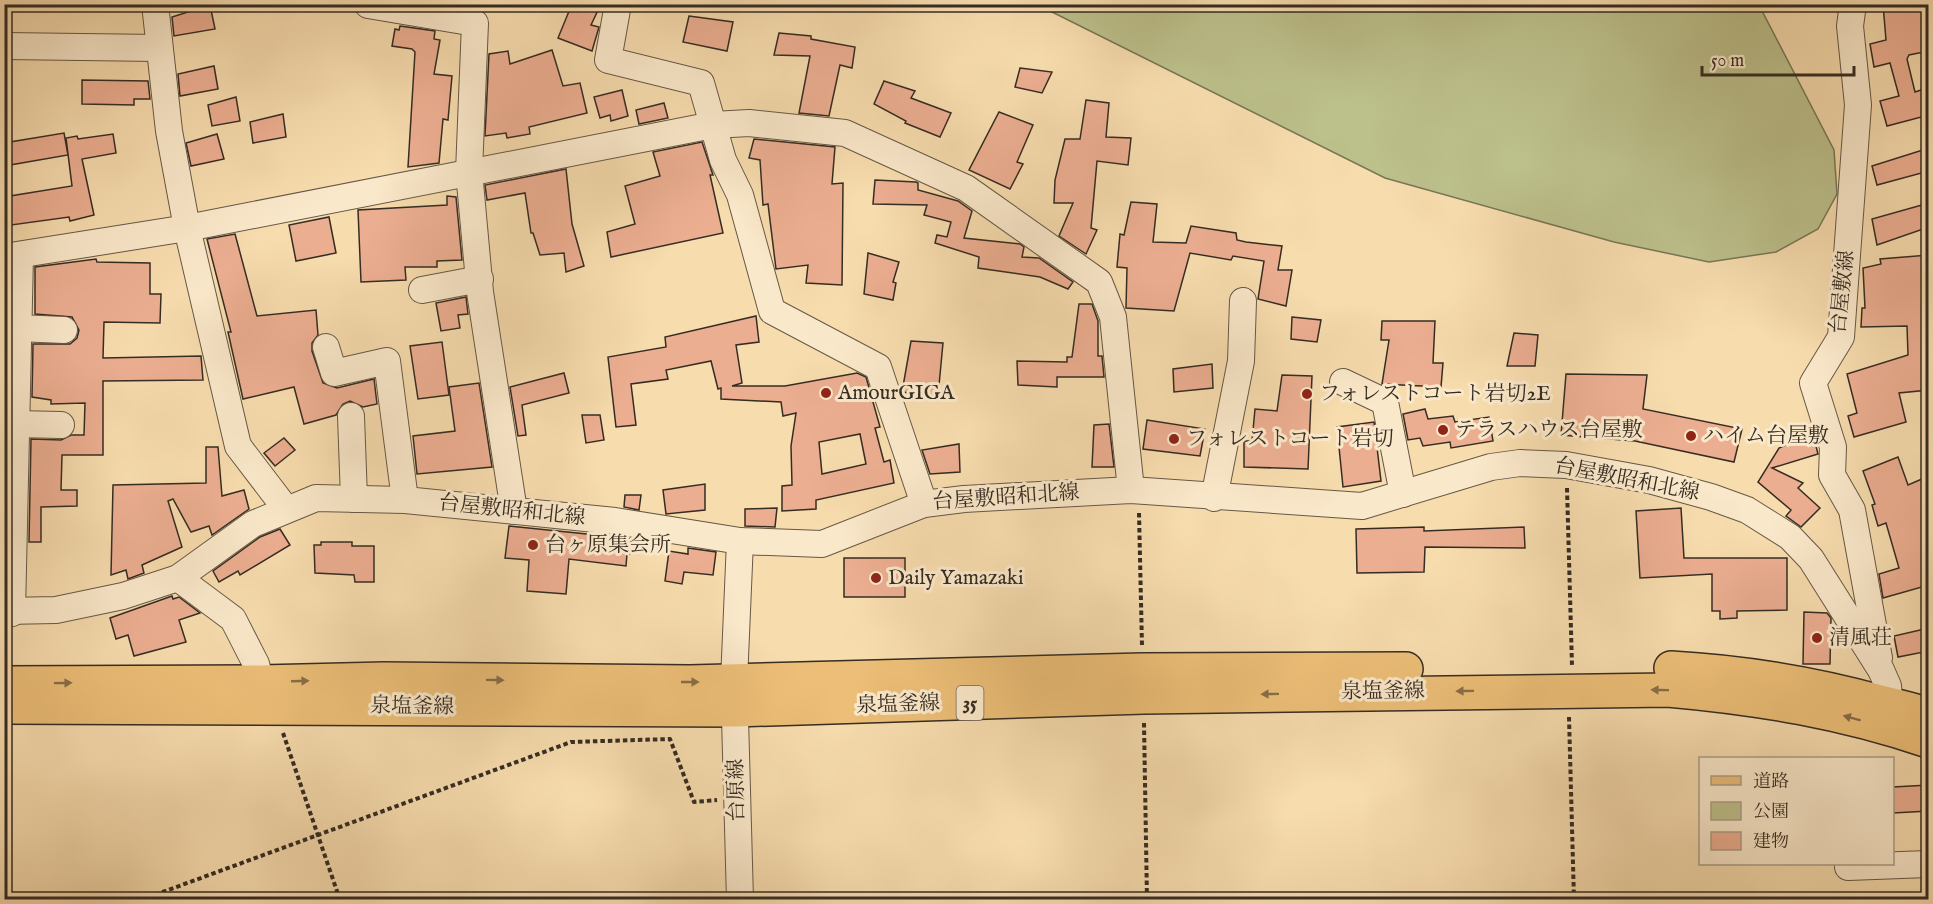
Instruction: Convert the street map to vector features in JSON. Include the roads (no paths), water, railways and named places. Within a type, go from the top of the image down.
[{"type":"main road","name":"泉塩釜線","points":[[4,707],[735,695],[1143,684],[1570,678],[1659,667],[1726,671],[1850,694],[1929,741]]},
{"type":"main road","name":"泉塩釜線","points":[[4,683],[384,679],[735,695]]},
{"type":"main road","name":"泉塩釜線","points":[[1891,717],[1929,715]]},
{"type":"street","points":[[155,4],[170,131],[187,228],[238,446],[286,509]]},
{"type":"street","points":[[618,4],[608,60],[701,83],[723,160],[740,195],[772,311],[878,367],[924,504]]},
{"type":"street","name":"台屋敷線","points":[[1853,4],[1850,26],[1858,105],[1841,337],[1813,383],[1833,447],[1832,475],[1852,510],[1881,670]]},
{"type":"street","points":[[368,5],[475,23],[469,172],[480,279],[514,511]]},
{"type":"street","points":[[4,46],[159,48]]},
{"type":"street","points":[[8,612],[16,424],[11,364],[18,328],[12,256],[187,228],[713,125],[749,123],[845,133],[966,188],[1099,282],[1113,317],[1134,491]]},
{"type":"street","points":[[422,290],[480,279]]},
{"type":"street","points":[[1214,498],[1241,361],[1244,301]]},
{"type":"street","points":[[18,328],[64,330]]},
{"type":"street","points":[[326,347],[334,373],[387,361],[405,500]]},
{"type":"street","points":[[1343,382],[1385,402],[1403,494]]},
{"type":"street","points":[[351,416],[354,499]]},
{"type":"street","points":[[16,424],[62,425]]},
{"type":"street","name":"台屋敷昭和北線","points":[[8,612],[56,610],[123,596],[178,578],[253,524],[316,498],[405,500],[615,521],[740,541],[822,544],[924,504],[964,498],[1134,491],[1362,506],[1491,467],[1520,463],[1566,465],[1649,480],[1711,497],[1747,510],[1790,537],[1811,559],[1881,670],[1888,686],[1891,717]]},
{"type":"street","name":"台原線","points":[[740,541],[735,695],[740,900]]},
{"type":"street","points":[[178,578],[233,619],[256,664],[261,682]]},
{"type":"street","points":[[1848,867],[1929,864]]},
{"type":"place","name":"AmourGIGA","points":[[826,393]]},
{"type":"place","name":"フォレストコート岩切2E","points":[[1307,394]]},
{"type":"place","name":"テラスハウス台屋敷","points":[[1443,430]]},
{"type":"place","name":"ハイム台屋敷","points":[[1691,436]]},
{"type":"place","name":"フォレストコート岩切","points":[[1174,439]]},
{"type":"place","name":"台ヶ原集会所","points":[[533,545]]},
{"type":"place","name":"Daily Yamazaki","points":[[876,578]]},
{"type":"place","name":"清風荘","points":[[1817,638]]}]
